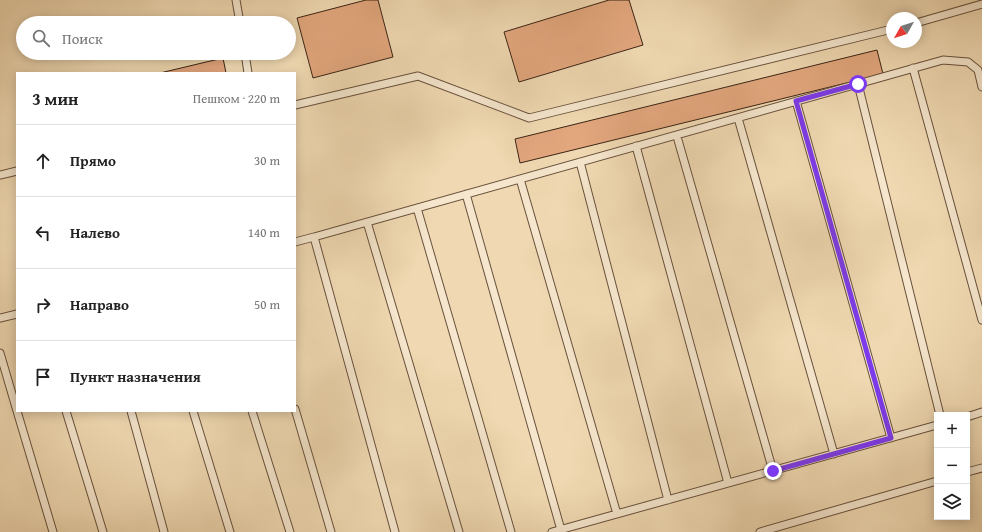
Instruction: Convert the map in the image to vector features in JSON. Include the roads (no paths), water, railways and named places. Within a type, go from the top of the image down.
[{"type":"lane","points":[[236,0],[239,16]]},
{"type":"lane","points":[[922,21],[982,4]]},
{"type":"lane","points":[[296,105],[418,76],[530,118],[886,30]]},
{"type":"lane","points":[[246,60],[248,72]]},
{"type":"lane","points":[[296,242],[943,60],[968,62],[978,70],[982,87]]},
{"type":"lane","points":[[914,68],[982,320]]},
{"type":"lane","points":[[858,84],[939,412]]},
{"type":"lane","points":[[796,101],[891,438]]},
{"type":"lane","points":[[738,118],[834,454]]},
{"type":"lane","points":[[678,140],[773,471]]},
{"type":"lane","points":[[636,146],[728,483]]},
{"type":"lane","points":[[580,162],[668,500]]},
{"type":"lane","points":[[0,175],[16,171]]},
{"type":"lane","points":[[520,179],[617,514]]},
{"type":"lane","points":[[466,194],[561,530]]},
{"type":"lane","points":[[416,208],[511,532]]},
{"type":"lane","points":[[367,222],[459,532]]},
{"type":"lane","points":[[314,237],[395,532]]},
{"type":"lane","points":[[0,318],[16,314]]},
{"type":"lane","points":[[0,353],[16,408]]},
{"type":"lane","points":[[17,412],[53,532]]},
{"type":"lane","points":[[66,412],[103,532]]},
{"type":"lane","points":[[131,412],[164,532]]},
{"type":"lane","points":[[193,412],[230,532]]},
{"type":"lane","points":[[252,412],[290,532]]},
{"type":"lane","points":[[296,412],[331,532]]},
{"type":"lane","points":[[970,416],[982,412]]},
{"type":"lane","points":[[552,532],[934,426]]},
{"type":"lane","points":[[970,471],[982,468]]},
{"type":"lane","points":[[760,532],[934,482]]}]
